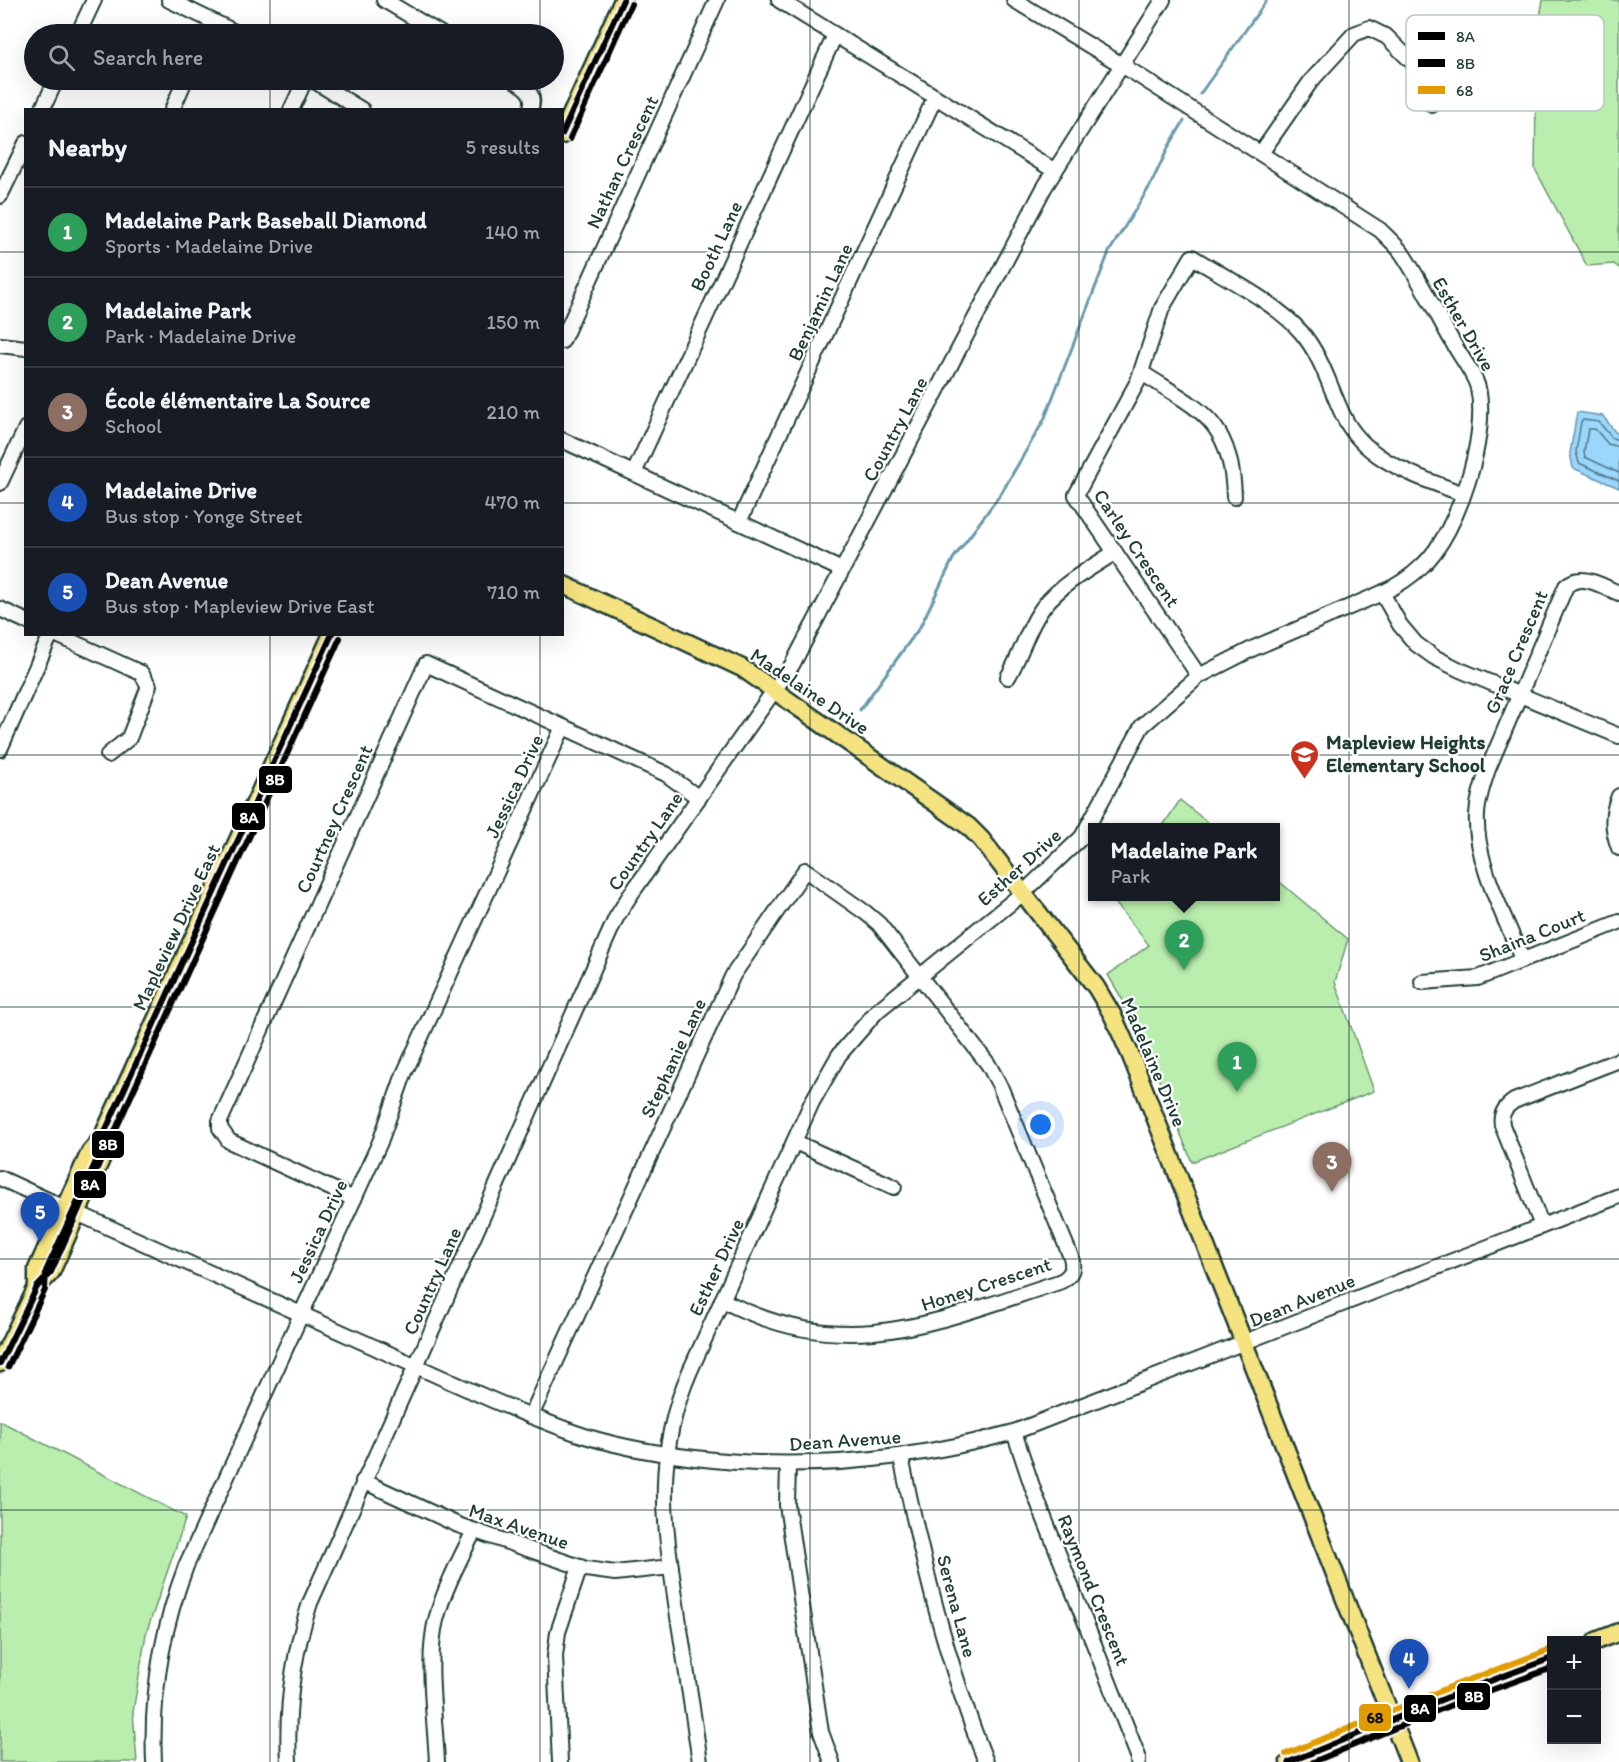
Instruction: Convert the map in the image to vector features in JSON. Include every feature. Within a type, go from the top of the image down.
[{"type":"main road","points":[[564,130],[621,1]]},
{"type":"main road","name":"Madelaine Drive","points":[[564,585],[742,668],[968,826],[981,839],[1096,987],[1112,1014],[1131,1056],[1409,1762]]},
{"type":"main road","name":"Mapleview Drive East","points":[[0,1363],[37,1287],[38,1269],[71,1211],[90,1152],[102,1138],[331,636]]},
{"type":"main road","points":[[1601,1639],[1619,1632]]},
{"type":"main road","points":[[1289,1762],[1547,1660]]},
{"type":"street","points":[[83,24],[94,0]]},
{"type":"street","points":[[169,0],[218,24]]},
{"type":"street","points":[[384,0],[424,24]]},
{"type":"street","name":"Nathan Crescent","points":[[564,337],[717,0]]},
{"type":"street","points":[[779,0],[1055,171]]},
{"type":"street","name":"Esther Drive","points":[[1014,0],[1122,65],[1380,230],[1401,253],[1478,386],[1480,418],[1477,450],[1463,494],[1450,525],[1434,553],[1410,576],[1382,593],[1254,648],[1199,676],[1142,726],[1090,823]]},
{"type":"street","name":"Country Lane","points":[[289,1762],[290,1689],[301,1631],[321,1575],[619,913],[775,691],[797,656],[1038,199],[1163,0]]},
{"type":"street","points":[[1261,153],[1311,81],[1354,34],[1369,28],[1387,37],[1406,56]]},
{"type":"street","name":"Booth Lane","points":[[634,473],[835,35]]},
{"type":"street","points":[[43,108],[51,90]]},
{"type":"street","points":[[173,108],[181,90]]},
{"type":"street","points":[[292,108],[300,90]]},
{"type":"street","points":[[329,90],[359,108]]},
{"type":"street","points":[[528,90],[532,95],[532,108]]},
{"type":"street","name":"Benjamin Lane","points":[[739,522],[935,97]]},
{"type":"street","points":[[0,196],[24,147]]},
{"type":"street","name":"Carley Crescent","points":[[1199,676],[1076,495],[1142,373],[1162,308],[1192,257],[1278,311],[1300,330],[1318,358],[1347,423],[1366,447],[1389,463],[1463,494]]},
{"type":"street","points":[[0,345],[24,348]]},
{"type":"street","points":[[1142,373],[1197,408],[1214,423],[1230,464],[1233,497]]},
{"type":"street","points":[[0,483],[24,432]]},
{"type":"street","points":[[564,441],[843,570]]},
{"type":"street","points":[[1008,677],[1034,622],[1045,605],[1059,591],[1115,552]]},
{"type":"street","name":"Grace Crescent","points":[[1522,959],[1485,866],[1478,839],[1479,803],[1484,782],[1566,586],[1572,581],[1587,580],[1619,593]]},
{"type":"street","points":[[1382,593],[1400,625],[1425,651],[1446,664],[1619,736]]},
{"type":"street","points":[[0,609],[24,620]]},
{"type":"street","points":[[0,749],[52,636]]},
{"type":"street","points":[[58,636],[141,673],[149,686],[129,738],[108,755]]},
{"type":"street","name":"Courtney Crescent","points":[[354,1199],[229,1141],[223,1136],[220,1128],[222,1114],[426,664],[666,774],[699,798]]},
{"type":"street","name":"Jessica Drive","points":[[154,1762],[153,1718],[158,1671],[167,1625],[193,1552],[380,1142],[404,1074],[563,727]]},
{"type":"street","points":[[1619,796],[1612,826],[1619,848]]},
{"type":"street","name":"Esther Drive","points":[[700,1762],[664,1508],[666,1454],[670,1426],[679,1397],[820,1087],[845,1047],[877,1011],[1023,893],[1082,837],[1088,826]]},
{"type":"street","name":"Stephanie Lane","points":[[531,1416],[732,978],[805,870],[872,917],[919,976]]},
{"type":"street","name":"Shaina Court","points":[[1422,982],[1478,978],[1619,922]]},
{"type":"street","name":"Honey Crescent","points":[[722,1300],[758,1316],[796,1327],[836,1333],[875,1333],[934,1323],[1056,1283],[1069,1276],[1072,1268],[1071,1257],[996,1078],[988,1064],[919,976]]},
{"type":"street","points":[[1542,1226],[1502,1125],[1503,1112],[1507,1105],[1514,1101],[1619,1060]]},
{"type":"street","points":[[795,1142],[894,1187]]},
{"type":"street","name":"Dean Avenue","points":[[0,1178],[415,1366],[574,1432],[666,1454],[737,1462],[788,1464],[901,1457],[1014,1432],[1619,1196]]},
{"type":"street","name":"Raymond Crescent","points":[[1014,1432],[1034,1492],[1138,1756],[1138,1762]]},
{"type":"street","name":"Serena Lane","points":[[901,1457],[934,1602],[969,1718],[986,1762]]},
{"type":"street","points":[[788,1464],[787,1505],[790,1528],[821,1731],[832,1762]]},
{"type":"street","name":"Max Avenue","points":[[363,1481],[474,1531],[580,1567],[611,1573],[671,1567]]},
{"type":"street","points":[[437,1762],[432,1659],[434,1630],[440,1609],[474,1531]]},
{"type":"street","points":[[560,1762],[555,1656],[558,1632],[580,1567]]},
{"type":"green space","points":[[1543,0],[1619,0],[1619,268],[1614,264],[1587,266],[1535,169],[1536,111],[1604,111],[1604,15],[1540,15]]},
{"type":"green space","points":[[1180,800],[1208,823],[1165,823]]},
{"type":"green space","points":[[1280,882],[1348,939],[1335,982],[1374,1091],[1192,1162],[1135,1021],[1108,975],[1149,945],[1114,901],[1280,901]]},
{"type":"green space","points":[[0,1421],[186,1517],[146,1634],[133,1712],[137,1762],[0,1762]]},
{"type":"water","points":[[1577,412],[1603,416],[1619,437],[1619,488],[1573,468],[1570,453]]},
{"type":"waterway","points":[[1200,94],[1267,0]]},
{"type":"waterway","points":[[860,710],[920,627],[953,559],[1002,492],[1044,420],[1109,252],[1150,186],[1184,121]]},
{"type":"transit line","name":"8A","points":[[564,130],[623,0]]},
{"type":"transit line","name":"8B","points":[[570,139],[631,4]]},
{"type":"transit line","name":"8A","points":[[0,1363],[37,1287],[51,1272],[102,1157],[102,1138],[331,636]]},
{"type":"transit line","name":"8B","points":[[8,1367],[45,1290],[46,1271],[98,1157],[110,1142],[340,638]]},
{"type":"transit line","name":"68","points":[[1286,1754],[1455,1685],[1547,1651]]},
{"type":"transit line","name":"8A","points":[[1289,1762],[1458,1693],[1547,1660]]},
{"type":"transit line","name":"8B","points":[[1313,1762],[1461,1701],[1547,1670]]},
{"type":"place","name":"Mapleview Heights Elementary School","points":[[1305,780]]},
{"type":"place","name":"Madelaine Park","points":[[1184,970]]},
{"type":"place","name":"Madelaine Park Baseball Diamond","points":[[1237,1092]]},
{"type":"place","name":"École élémentaire La Source","points":[[1332,1192]]},
{"type":"place","name":"Dean Avenue","points":[[40,1242]]},
{"type":"place","name":"Madelaine Drive","points":[[1409,1689]]}]
